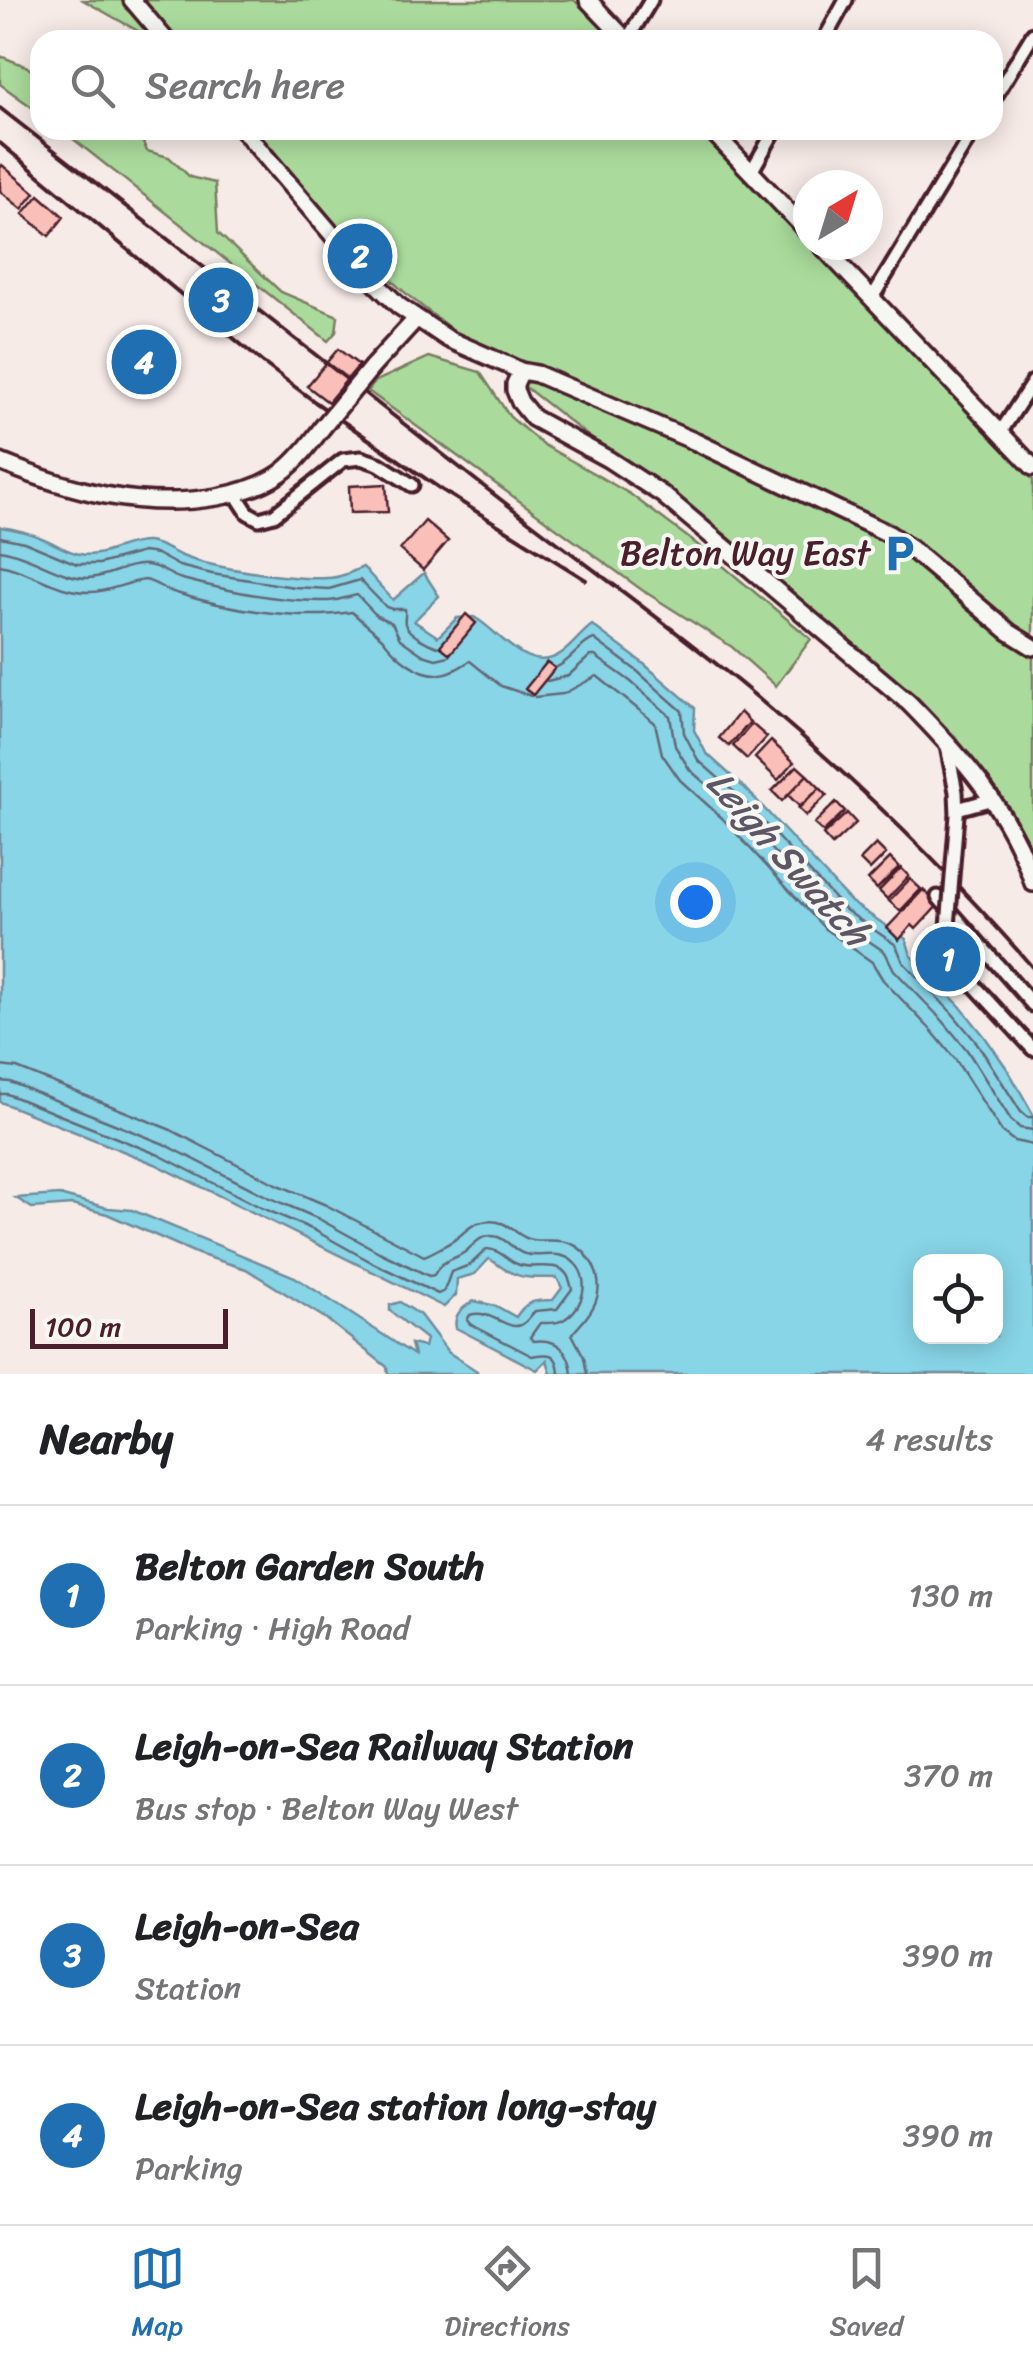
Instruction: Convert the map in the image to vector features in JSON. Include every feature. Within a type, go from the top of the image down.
[{"type":"street","points":[[132,0],[158,30]]},
{"type":"street","points":[[588,0],[617,30]]},
{"type":"street","points":[[633,30],[651,0]]},
{"type":"street","points":[[830,30],[846,0]]},
{"type":"street","points":[[1003,84],[1033,34]]},
{"type":"street","points":[[252,140],[366,273],[416,319],[448,340],[696,442],[889,534],[1009,632],[1033,647]]},
{"type":"street","points":[[721,140],[793,216]]},
{"type":"street","points":[[751,172],[769,140]]},
{"type":"street","points":[[872,298],[968,140]]},
{"type":"street","points":[[835,260],[1033,467]]},
{"type":"street","points":[[0,462],[37,478],[124,500],[188,500],[235,493],[279,474],[302,454],[416,319]]},
{"type":"street","points":[[521,371],[515,390],[534,418],[664,495],[909,703],[946,740],[993,799],[1025,857],[1033,883]]},
{"type":"street","points":[[1000,434],[1033,382]]},
{"type":"street","points":[[235,493],[248,513],[258,519],[274,516],[342,460],[362,458],[412,485]]},
{"type":"street","points":[[946,740],[957,812],[948,927],[963,973],[1033,1049]]},
{"type":"street","points":[[957,812],[993,799]]},
{"type":"street","points":[[938,897],[1033,1005]]},
{"type":"green space","points":[[83,0],[574,0],[603,30],[136,30]]},
{"type":"green space","points":[[0,56],[26,66],[30,69],[30,106],[0,84]]},
{"type":"green space","points":[[75,140],[142,140],[147,151],[169,157],[190,177],[215,183],[218,233],[281,292],[338,316],[336,332],[328,341]]},
{"type":"green space","points":[[262,140],[709,140],[793,229],[793,260],[823,260],[1033,480],[1033,849],[956,737],[857,646],[410,297],[357,250]]},
{"type":"green space","points":[[429,357],[480,372],[510,417],[542,444],[630,494],[811,639],[776,686],[732,647],[642,590],[368,391],[376,381]]},
{"type":"water","name":"Leigh Swatch","points":[[0,527],[89,555],[147,542],[195,560],[275,575],[332,578],[363,567],[393,600],[424,573],[439,596],[414,621],[438,637],[457,618],[474,617],[516,650],[538,660],[563,652],[592,625],[644,664],[695,708],[694,730],[706,753],[748,791],[851,902],[906,939],[911,955],[985,1037],[1033,1114],[1033,1374],[551,1374],[547,1360],[537,1370],[456,1328],[455,1323],[460,1311],[474,1301],[496,1306],[516,1317],[531,1302],[553,1300],[562,1288],[557,1278],[517,1275],[489,1259],[475,1274],[457,1279],[456,1295],[444,1307],[155,1164],[0,1102]]},
{"type":"water","points":[[59,1195],[132,1210],[295,1277],[414,1355],[411,1344],[424,1347],[426,1339],[390,1311],[390,1305],[400,1302],[420,1315],[448,1352],[477,1371],[388,1374],[387,1367],[325,1318],[246,1269],[198,1254],[107,1214],[72,1205],[32,1208],[16,1198]]},
{"type":"building","points":[[2,165],[35,193],[22,209],[0,191]]},
{"type":"building","points":[[39,195],[64,217],[49,236],[23,214]]},
{"type":"building","points":[[338,349],[359,365],[328,402],[307,386]]},
{"type":"building","points":[[386,484],[388,512],[350,513],[349,486]]},
{"type":"building","points":[[425,521],[448,541],[423,570],[400,550]]},
{"type":"building","points":[[466,614],[476,623],[450,654],[440,646]]},
{"type":"building","points":[[547,662],[555,668],[533,695],[525,689]]},
{"type":"building","points":[[740,712],[750,722],[729,746],[719,738]]},
{"type":"building","points":[[752,724],[767,737],[747,759],[733,746]]},
{"type":"building","points":[[771,741],[794,762],[778,780],[755,758]]},
{"type":"building","points":[[797,766],[807,775],[782,801],[772,791]]},
{"type":"building","points":[[807,775],[820,788],[800,807],[788,795]]},
{"type":"building","points":[[820,788],[827,795],[806,816],[798,808]]},
{"type":"building","points":[[836,802],[845,811],[823,832],[814,824]]},
{"type":"building","points":[[847,813],[856,823],[832,845],[823,835]]},
{"type":"building","points":[[876,844],[886,854],[870,870],[860,860]]},
{"type":"building","points":[[890,858],[899,867],[877,889],[868,880]]},
{"type":"building","points":[[901,868],[909,876],[887,899],[879,891]]},
{"type":"building","points":[[910,879],[921,889],[900,911],[889,901]]},
{"type":"building","points":[[923,890],[939,904],[916,929],[912,925],[899,940],[887,928]]},
{"type":"railway","points":[[0,108],[30,132]]},
{"type":"railway","points":[[41,140],[752,693],[898,825],[1033,968]]},
{"type":"railway","points":[[0,143],[315,402],[442,490],[586,580]]},
{"type":"place","name":"Leigh-on-Sea Railway Station","points":[[360,256]]},
{"type":"place","name":"Leigh-on-Sea","points":[[221,300]]},
{"type":"place","name":"Leigh-on-Sea station long-stay","points":[[144,362]]},
{"type":"place","name":"Belton Way East","points":[[900,553]]},
{"type":"place","name":"Belton Garden South","points":[[948,959]]}]
